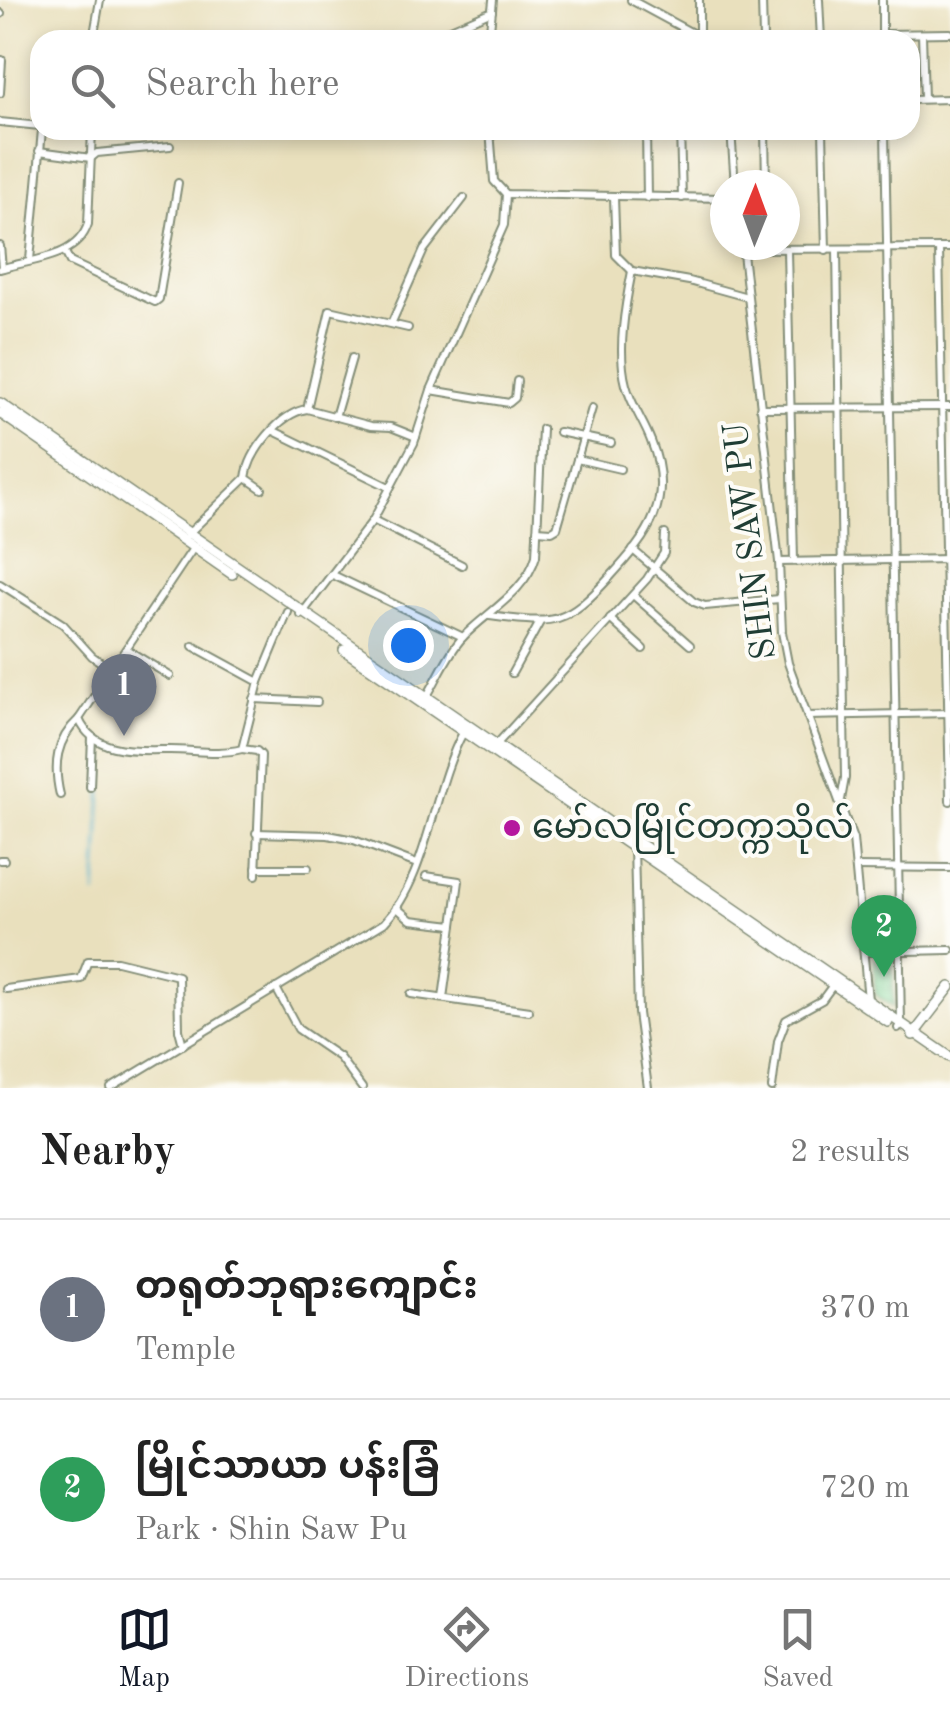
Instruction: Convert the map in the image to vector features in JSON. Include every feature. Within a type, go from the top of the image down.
[{"type":"main road","points":[[0,403],[288,612],[424,700]]},
{"type":"main road","points":[[0,413],[950,1060]]},
{"type":"main road","points":[[466,729],[496,745],[634,844]]},
{"type":"main road","points":[[835,982],[868,1001],[899,1026]]},
{"type":"main road","points":[[913,1036],[950,987]]},
{"type":"street","points":[[96,30],[100,0]]},
{"type":"street","points":[[491,30],[493,0]]},
{"type":"street","points":[[630,0],[687,30]]},
{"type":"street","points":[[699,0],[701,30]]},
{"type":"street","points":[[762,0],[762,30]]},
{"type":"street","points":[[819,0],[821,30]]},
{"type":"street","points":[[882,0],[882,30]]},
{"type":"street","points":[[448,30],[492,11]]},
{"type":"street","points":[[924,99],[922,34],[950,34]]},
{"type":"street","points":[[0,93],[2,60]]},
{"type":"street","points":[[920,99],[950,99]]},
{"type":"street","points":[[0,122],[30,126]]},
{"type":"street","points":[[30,260],[40,140]]},
{"type":"street","points":[[0,246],[1,266],[65,252],[84,238],[92,140]]},
{"type":"street","points":[[491,140],[494,182],[506,194],[710,198]]},
{"type":"street","points":[[646,140],[647,198]]},
{"type":"street","points":[[680,140],[682,198]]},
{"type":"street","points":[[733,140],[734,170]]},
{"type":"street","points":[[764,140],[765,170]]},
{"type":"street","points":[[824,140],[826,250]]},
{"type":"street","points":[[885,140],[899,1026]]},
{"type":"street","points":[[91,158],[97,152],[170,146]]},
{"type":"street","points":[[39,151],[91,158]]},
{"type":"street","points":[[65,252],[70,262],[155,302],[159,299],[178,183]]},
{"type":"street","points":[[301,615],[373,520],[416,437],[431,390],[504,225],[506,194]]},
{"type":"street","points":[[614,197],[616,254],[632,272],[689,281],[747,298]]},
{"type":"street","points":[[392,322],[424,250],[464,198]]},
{"type":"street","points":[[939,248],[946,407],[950,801]]},
{"type":"street","points":[[800,250],[950,248]]},
{"type":"street","points":[[836,250],[845,778],[841,802]]},
{"type":"street","name":"SHIN SAW PU","points":[[743,260],[788,663],[853,839],[868,1001]]},
{"type":"street","points":[[787,260],[794,562]]},
{"type":"street","points":[[489,616],[540,621],[560,620],[575,613],[632,550],[659,508],[656,454],[625,384],[623,332],[632,272]]},
{"type":"street","points":[[307,409],[330,310],[408,328]]},
{"type":"street","points":[[336,416],[352,358]]},
{"type":"street","points":[[431,390],[510,402],[515,398],[517,381]]},
{"type":"street","points":[[760,408],[946,407]]},
{"type":"street","points":[[538,530],[557,528],[592,408]]},
{"type":"street","points":[[60,795],[55,775],[64,734],[112,670],[192,541],[246,478],[254,453],[290,414],[307,409],[371,426],[391,427],[416,437]]},
{"type":"street","points":[[424,700],[463,637],[489,616],[532,570],[538,530],[542,429]]},
{"type":"street","points":[[274,431],[389,487]]},
{"type":"street","points":[[559,432],[611,443]]},
{"type":"street","points":[[577,459],[620,469]]},
{"type":"street","points":[[246,478],[262,489]]},
{"type":"street","points":[[373,520],[462,566]]},
{"type":"street","points":[[496,745],[655,569],[664,553],[665,534]]},
{"type":"street","points":[[632,550],[694,602],[705,606],[779,599]]},
{"type":"street","points":[[779,562],[947,559]]},
{"type":"street","points":[[333,575],[463,637]]},
{"type":"street","points":[[0,584],[62,624],[92,656],[112,670]]},
{"type":"street","points":[[633,595],[690,645]]},
{"type":"street","points":[[242,750],[258,682],[288,612]]},
{"type":"street","points":[[610,619],[644,649]]},
{"type":"street","points":[[512,673],[540,621]]},
{"type":"street","points":[[193,646],[258,682]]},
{"type":"street","points":[[126,648],[170,676]]},
{"type":"street","points":[[254,699],[316,702]]},
{"type":"street","points":[[807,716],[949,713]]},
{"type":"street","points":[[79,719],[92,736],[113,746],[146,752],[257,751],[261,755],[256,872],[308,868]]},
{"type":"street","points":[[111,1088],[384,923],[417,864],[451,755],[466,729]]},
{"type":"street","points":[[90,786],[92,736]]},
{"type":"street","points":[[256,834],[328,835],[354,840],[417,864]]},
{"type":"street","points":[[634,844],[638,1013],[648,1088]]},
{"type":"street","points":[[856,868],[950,868]]},
{"type":"street","points":[[426,876],[459,882],[442,998]]},
{"type":"street","points":[[396,907],[410,920],[453,925]]},
{"type":"street","points":[[864,952],[950,950]]},
{"type":"street","points":[[6,989],[81,978],[88,961],[117,961],[178,976],[178,1030],[183,1045]]},
{"type":"street","points":[[772,1088],[778,1041],[786,1020],[822,1000],[835,982]]},
{"type":"street","points":[[276,988],[298,1029],[340,1057],[362,1088]]},
{"type":"street","points":[[411,994],[529,1011]]},
{"type":"green space","points":[[874,959],[893,959],[893,1007],[875,994]]},
{"type":"waterway","points":[[96,894],[104,752]]},
{"type":"place","name":"တရုတ်ဘုရားကျောင်း","points":[[124,736]]},
{"type":"place","name":"မော်လမြိုင်တက္ကသိုလ်","points":[[512,828]]},
{"type":"place","name":"မြိုင်သာယာ ပန်းခြံ","points":[[884,977]]}]
